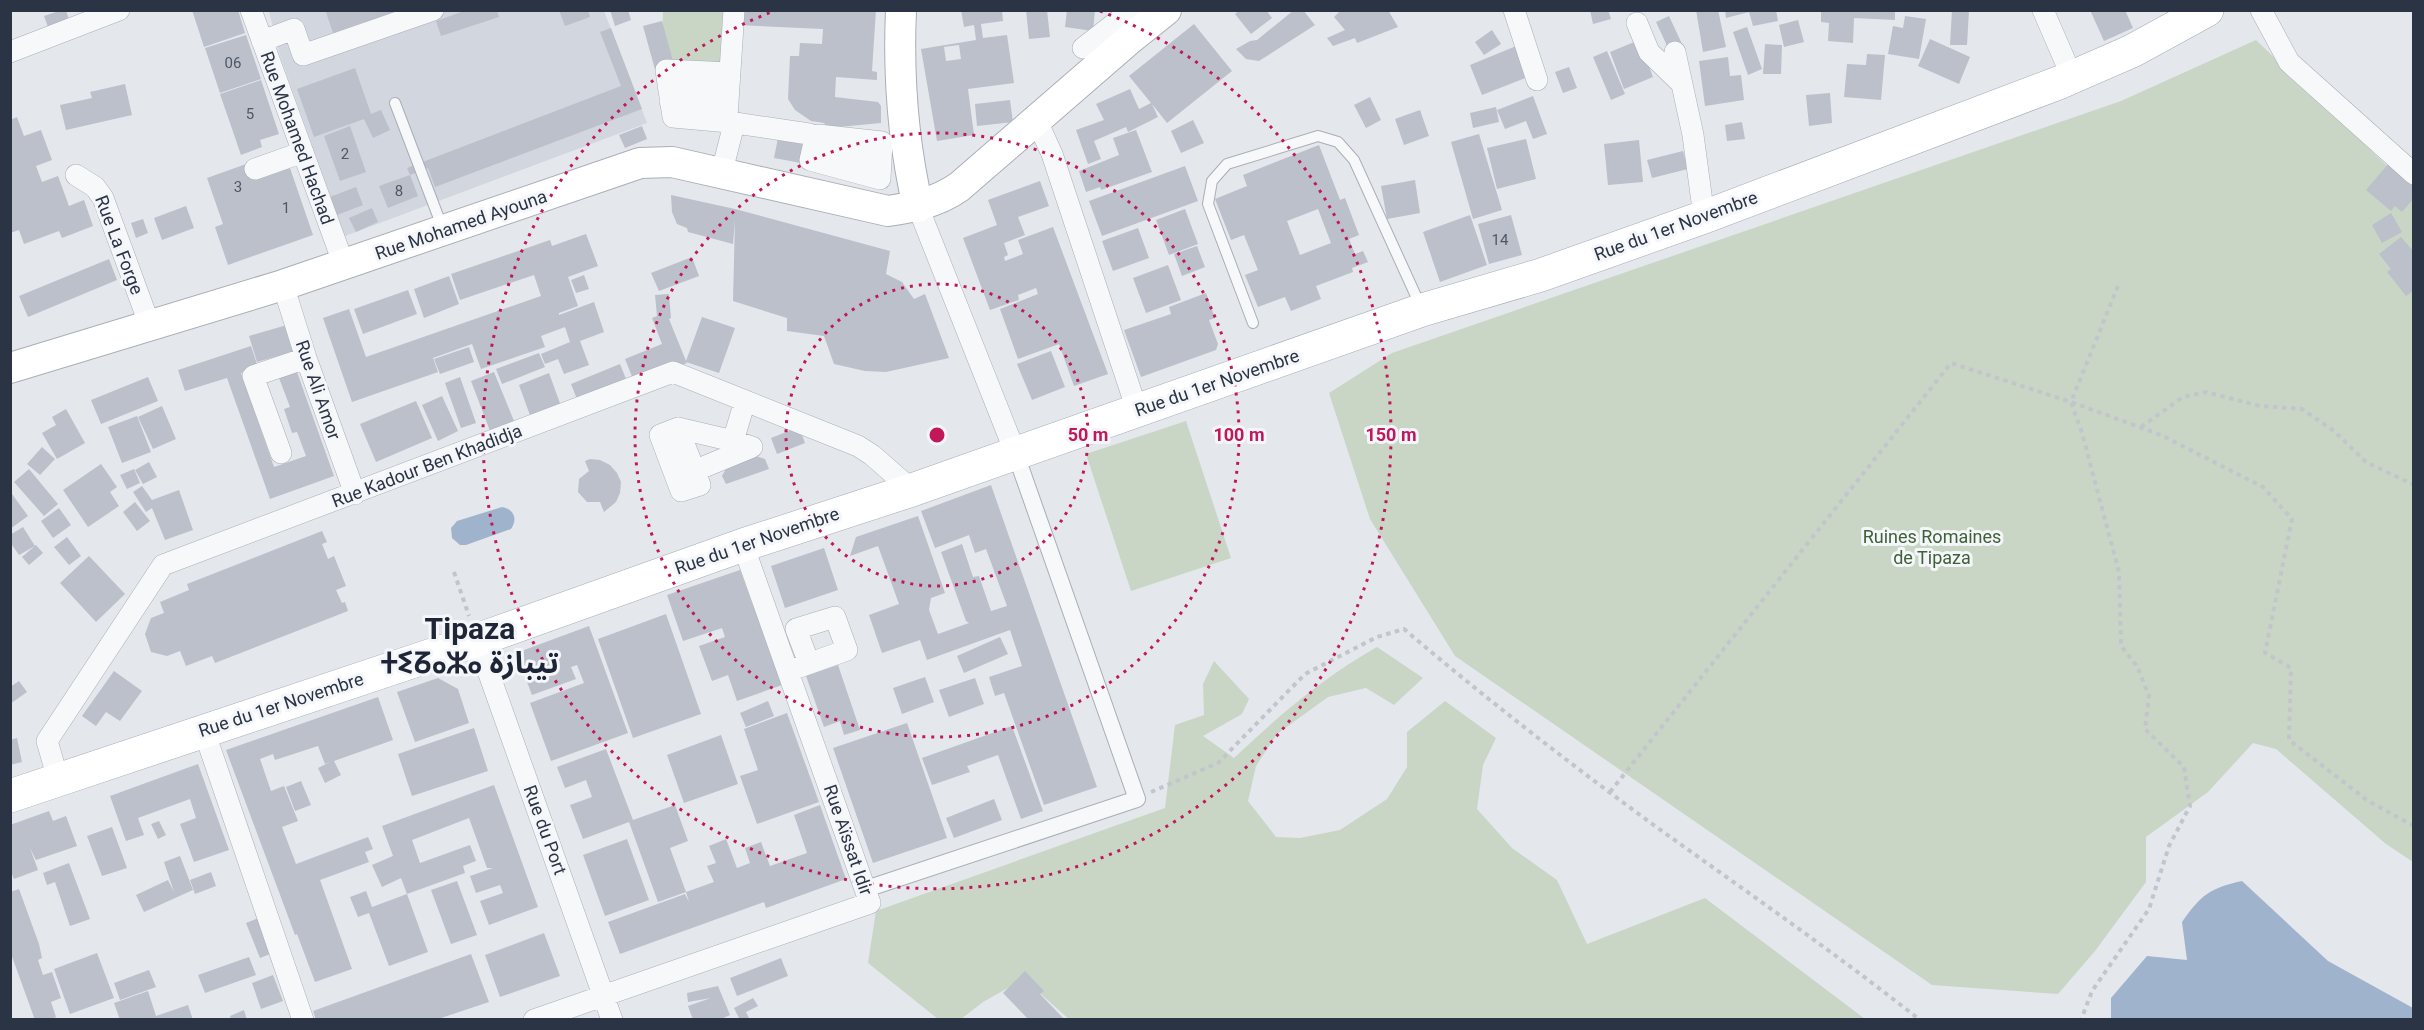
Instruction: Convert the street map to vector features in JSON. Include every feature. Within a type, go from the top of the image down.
[{"type":"main road","points":[[900,10],[902,106],[906,146],[918,207]]},
{"type":"main road","name":"Rue Mohamed Ayouna","points":[[10,368],[283,285],[444,232],[640,163],[672,162],[722,171],[888,211],[918,207],[954,191],[1166,10]]},
{"type":"main road","name":"Rue du 1er Novembre","points":[[10,796],[477,640],[743,545],[912,490],[1422,310],[1540,275],[1704,217],[2072,77],[2132,51],[2207,10]]},
{"type":"street","points":[[10,52],[119,10]]},
{"type":"street","name":"Rue Mohamed Hachad","points":[[250,10],[344,265]]},
{"type":"street","points":[[262,41],[294,29],[303,55],[433,10]]},
{"type":"street","points":[[722,171],[732,132],[729,98],[734,10]]},
{"type":"street","points":[[1083,48],[1111,20],[1132,10]]},
{"type":"street","points":[[1514,10],[1538,80]]},
{"type":"street","points":[[2043,10],[2072,77]]},
{"type":"street","points":[[2261,10],[2289,62],[2414,174]]},
{"type":"street","points":[[1637,23],[1649,52],[1681,83]]},
{"type":"street","points":[[1675,52],[1693,135],[1704,217]]},
{"type":"street","points":[[729,98],[669,94],[666,70],[729,98],[809,134],[815,138],[824,151],[881,161]]},
{"type":"street","points":[[1036,119],[1052,154],[1137,410]]},
{"type":"street","points":[[255,169],[303,152]]},
{"type":"street","name":"Rue La Forge","points":[[76,175],[98,190],[104,198],[150,326]]},
{"type":"street","points":[[866,889],[1137,799],[1015,452],[918,207]]},
{"type":"street","name":"Rue Ali Amor","points":[[283,285],[306,358],[355,494]]},
{"type":"street","points":[[281,453],[253,376],[306,358]]},
{"type":"street","name":"Rue Kadour Ben Khadidja","points":[[58,779],[47,741],[163,565],[673,372],[858,446],[872,455],[912,490]]},
{"type":"street","points":[[731,449],[678,428],[660,435],[681,491],[700,485],[694,471],[731,449],[746,402]]},
{"type":"street","name":"Rue Aïssat Idir","points":[[604,996],[870,903],[743,545]]},
{"type":"street","name":"Rue du Port","points":[[477,640],[612,1020]]},
{"type":"street","points":[[788,671],[809,663]]},
{"type":"street","points":[[204,731],[303,1020]]},
{"type":"street","points":[[534,1020],[604,996]]},
{"type":"lane","points":[[395,103],[444,232]]},
{"type":"lane","points":[[1253,323],[1208,204],[1212,181],[1227,164],[1318,136],[1338,142],[1354,160],[1422,310]]},
{"type":"path","points":[[2081,1020],[2092,991],[2149,909],[2169,846],[2190,806],[2184,767],[2145,729],[2149,696],[2138,666],[2121,646],[2119,572],[2082,433],[2071,402],[2118,286]]},
{"type":"path","points":[[1610,792],[1951,363],[2071,402],[2161,435],[2263,487],[2292,519],[2265,653],[2291,668],[2289,740],[2368,801],[2414,826]]},
{"type":"path","points":[[2140,428],[2183,397],[2206,392],[2260,406],[2302,409],[2334,430],[2366,462],[2414,486]]},
{"type":"path","points":[[454,572],[477,640]]},
{"type":"path","points":[[1137,799],[1218,763],[1305,674],[1377,637],[1404,629],[1479,693],[1610,792],[1841,958],[1920,1020]]},
{"type":"shaded area","points":[[269,11],[604,11],[647,123],[345,236],[279,53]]},
{"type":"green space","points":[[663,11],[723,11],[722,65],[661,63]]},
{"type":"green space","name":"Ruines Romaines de Tipaza","points":[[2256,40],[2413,191],[2413,862],[2386,844],[2276,749],[2253,743],[2208,792],[2146,837],[2146,882],[2095,951],[2058,994],[1932,985],[1455,656],[1370,519],[1329,393],[1392,353],[2121,101]]},
{"type":"green space","points":[[1186,421],[1231,558],[1131,591],[1086,454]]},
{"type":"green space","points":[[1377,647],[1423,678],[1394,705],[1366,688],[1328,697],[1277,734],[1256,766],[1248,801],[1276,837],[1300,838],[1340,830],[1387,799],[1407,767],[1407,732],[1445,701],[1496,738],[1483,765],[1477,809],[1512,848],[1557,880],[1587,944],[1705,898],[1865,1019],[1070,1020],[1024,979],[983,1002],[961,1019],[938,1019],[868,963],[876,911],[1165,808],[1175,725],[1204,715],[1203,684],[1214,661],[1249,699],[1242,714],[1203,736],[1234,758],[1302,698],[1338,671]]},
{"type":"water","points":[[502,507],[514,515],[511,529],[466,545],[460,545],[452,538],[451,528],[457,521]]},
{"type":"water","points":[[2242,881],[2328,961],[2413,1008],[2413,1019],[2111,1019],[2111,998],[2147,956],[2187,960],[2182,922],[2195,905],[2214,890]]},
{"type":"building","points":[[66,10],[69,20],[48,27],[44,16]]},
{"type":"building","points":[[192,10],[238,10],[245,33],[204,47]]},
{"type":"building","points":[[329,10],[397,11],[383,16],[386,22],[367,29],[364,22],[333,33],[326,12]]},
{"type":"building","points":[[467,10],[497,10],[499,17],[441,36],[436,21]]},
{"type":"building","points":[[559,10],[588,10],[590,17],[565,26]]},
{"type":"building","points":[[610,10],[628,10],[631,20],[615,26]]},
{"type":"building","points":[[739,10],[876,10],[872,71],[877,72],[877,80],[836,77],[835,97],[878,102],[881,106],[881,123],[828,128],[824,123],[811,121],[795,110],[788,99],[790,56],[799,56],[800,43],[822,44],[823,29],[738,25]]},
{"type":"building","points":[[961,10],[1002,10],[1003,21],[981,24],[983,38],[1007,35],[1014,83],[968,89],[974,135],[937,141],[921,49],[976,40],[974,25],[964,27]],"holes":[[[959,45],[961,59],[946,61],[944,47]]]},
{"type":"building","points":[[1026,10],[1047,10],[1050,37],[1029,39]]},
{"type":"building","points":[[1067,10],[1095,10],[1093,31],[1065,27]]},
{"type":"building","points":[[1240,10],[1266,10],[1272,18],[1251,34],[1235,14]]},
{"type":"building","points":[[1294,10],[1303,10],[1315,25],[1259,61],[1246,59],[1236,49],[1250,41],[1257,40]]},
{"type":"building","points":[[1341,10],[1388,10],[1398,27],[1357,43],[1355,38],[1333,46],[1327,38],[1345,30],[1334,17]]},
{"type":"building","points":[[1590,10],[1608,10],[1611,19],[1593,24]]},
{"type":"building","points":[[1696,10],[1718,10],[1726,47],[1703,52]]},
{"type":"building","points":[[1725,10],[1776,10],[1778,21],[1753,26],[1749,12],[1726,18]]},
{"type":"building","points":[[1821,10],[1895,10],[1895,20],[1854,18],[1853,43],[1828,41],[1829,23],[1821,22]]},
{"type":"building","points":[[1952,10],[1969,10],[1967,45],[1950,45]]},
{"type":"building","points":[[2090,10],[2125,10],[2133,28],[2104,41]]},
{"type":"building","points":[[1669,16],[1682,44],[1669,50],[1656,22]]},
{"type":"building","points":[[1905,16],[1926,19],[1919,59],[1888,54],[1893,26],[1903,28]]},
{"type":"building","points":[[1798,20],[1804,42],[1784,47],[1779,25]]},
{"type":"building","points":[[662,21],[678,79],[659,84],[643,26]]},
{"type":"building","points":[[1194,24],[1232,71],[1167,123],[1152,104],[1158,117],[1128,132],[1126,127],[1094,141],[1101,159],[1088,164],[1076,130],[1104,120],[1096,104],[1130,89],[1139,109],[1151,103],[1129,76]]},
{"type":"building","points":[[1747,27],[1762,69],[1748,75],[1733,32]]},
{"type":"building","points":[[611,28],[642,109],[435,187],[428,168],[410,175],[407,168],[621,86],[600,32]]},
{"type":"building","points":[[1492,30],[1501,44],[1484,55],[1475,42]]},
{"type":"building","points":[[246,35],[261,79],[220,93],[205,48]]},
{"type":"building","points":[[1930,39],[1970,57],[1959,84],[1918,66]]},
{"type":"building","points":[[1639,40],[1653,77],[1624,89],[1610,52]]},
{"type":"building","points":[[1526,42],[1533,75],[1482,95],[1470,65]]},
{"type":"building","points":[[1765,44],[1782,45],[1781,74],[1763,74]]},
{"type":"building","points":[[1607,51],[1625,94],[1611,100],[1593,57]]},
{"type":"building","points":[[1867,54],[1885,55],[1881,100],[1844,97],[1847,64],[1866,65]]},
{"type":"building","points":[[1728,57],[1730,76],[1741,75],[1744,100],[1705,106],[1699,61]]},
{"type":"building","points":[[1569,67],[1577,88],[1563,93],[1555,72]]},
{"type":"building","points":[[355,68],[371,114],[381,110],[390,130],[373,138],[364,119],[314,137],[297,89]]},
{"type":"building","points":[[261,80],[279,134],[260,140],[262,147],[241,155],[220,94]]},
{"type":"building","points":[[125,84],[132,115],[66,130],[60,105],[92,98],[90,92]]},
{"type":"building","points":[[1830,93],[1832,123],[1809,126],[1806,95]]},
{"type":"building","points":[[1533,96],[1547,134],[1533,139],[1526,121],[1505,129],[1497,110]]},
{"type":"building","points":[[1370,97],[1381,120],[1366,128],[1354,105]]},
{"type":"building","points":[[1010,100],[1013,122],[977,126],[975,104]]},
{"type":"building","points":[[1496,107],[1499,122],[1473,128],[1470,113]]},
{"type":"building","points":[[1420,110],[1429,136],[1404,145],[1395,119]]},
{"type":"building","points":[[17,117],[24,136],[41,130],[52,160],[36,166],[42,182],[58,176],[69,206],[84,200],[93,226],[62,238],[59,231],[24,244],[19,230],[10,233],[10,120]]},
{"type":"building","points":[[1193,120],[1204,143],[1181,153],[1171,131]]},
{"type":"building","points":[[1742,122],[1745,139],[1727,141],[1725,125]]},
{"type":"building","points":[[350,126],[366,172],[340,181],[324,136]]},
{"type":"building","points":[[642,126],[647,139],[625,148],[619,135]]},
{"type":"building","points":[[1136,130],[1152,172],[1101,190],[1100,187],[1086,192],[1079,171],[1119,155],[1113,138]]},
{"type":"building","points":[[1479,134],[1502,210],[1473,219],[1451,142]]},
{"type":"building","points":[[778,138],[805,145],[801,163],[774,158]]},
{"type":"building","points":[[1526,139],[1536,179],[1497,189],[1487,148]]},
{"type":"building","points":[[1639,140],[1643,182],[1608,185],[1604,144]]},
{"type":"building","points":[[1319,145],[1340,200],[1345,198],[1359,235],[1349,239],[1355,254],[1363,251],[1368,262],[1352,268],[1353,272],[1316,286],[1321,299],[1291,311],[1285,297],[1258,307],[1245,275],[1258,270],[1244,235],[1231,240],[1215,199],[1247,186],[1243,175]],"holes":[[[1318,209],[1331,243],[1300,255],[1287,221]]]},
{"type":"building","points":[[1683,151],[1688,169],[1652,178],[1647,160]]},
{"type":"building","points":[[249,163],[255,180],[290,168],[313,235],[228,265],[215,227],[223,224],[207,178]]},
{"type":"building","points":[[2388,164],[2414,185],[2414,198],[2402,212],[2395,206],[2391,211],[2366,190]]},
{"type":"building","points":[[1185,166],[1198,201],[1102,236],[1089,201]]},
{"type":"building","points":[[410,175],[418,196],[388,208],[379,186]]},
{"type":"building","points":[[1415,180],[1420,213],[1387,219],[1381,186]]},
{"type":"building","points":[[1040,181],[1049,206],[1018,217],[1025,235],[1004,243],[1008,255],[1004,257],[1005,261],[1023,254],[1018,240],[1053,227],[1108,374],[1074,386],[1059,344],[1018,359],[1000,309],[1038,294],[1036,288],[1018,295],[1019,300],[990,310],[963,238],[997,225],[988,200]]},
{"type":"building","points":[[356,187],[363,205],[337,215],[330,197]]},
{"type":"building","points":[[671,195],[735,209],[890,251],[886,274],[902,282],[914,299],[925,294],[949,358],[886,372],[865,371],[834,364],[824,336],[787,331],[787,318],[733,301],[735,220],[733,244],[688,232],[687,228],[677,224],[672,212]]},
{"type":"building","points":[[186,206],[194,228],[162,240],[154,218]]},
{"type":"building","points":[[372,208],[378,222],[356,232],[349,218]]},
{"type":"building","points":[[1185,209],[1198,244],[1169,255],[1156,220]]},
{"type":"building","points":[[2391,213],[2402,232],[2382,243],[2372,225]]},
{"type":"building","points":[[1470,215],[1487,265],[1440,282],[1423,232]]},
{"type":"building","points":[[1511,215],[1522,255],[1489,264],[1478,224]]},
{"type":"building","points":[[143,219],[148,233],[136,238],[131,223]]},
{"type":"building","points":[[1138,228],[1149,258],[1113,271],[1102,241]]},
{"type":"building","points":[[586,234],[598,266],[568,277],[578,306],[559,313],[559,315],[594,302],[604,332],[580,341],[589,365],[564,374],[558,359],[545,364],[541,354],[570,342],[565,327],[541,336],[545,347],[481,369],[472,344],[433,358],[438,372],[352,402],[323,318],[349,309],[366,357],[541,296],[534,275],[460,300],[451,274],[550,240],[552,246]]},
{"type":"building","points":[[2401,237],[2414,252],[2414,290],[2406,296],[2387,272],[2391,269],[2379,254]]},
{"type":"building","points":[[1197,246],[1205,267],[1182,276],[1174,254]]},
{"type":"building","points":[[692,257],[699,276],[659,291],[651,273]]},
{"type":"building","points":[[109,259],[117,280],[28,317],[19,296]]},
{"type":"building","points":[[1168,265],[1181,300],[1146,313],[1133,278]]},
{"type":"building","points":[[584,275],[589,289],[576,293],[571,280]]},
{"type":"building","points":[[449,276],[459,304],[424,318],[414,289]]},
{"type":"building","points":[[408,290],[417,314],[363,334],[354,309]]},
{"type":"building","points":[[1206,293],[1215,318],[1209,320],[1218,344],[1216,350],[1141,377],[1124,330],[1171,314],[1169,307]]},
{"type":"building","points":[[669,294],[671,318],[669,319],[686,361],[702,317],[735,328],[719,373],[686,362],[635,384],[625,359],[662,344],[652,318],[657,316],[655,295]]},
{"type":"building","points":[[287,325],[295,351],[257,362],[249,336]]},
{"type":"building","points":[[251,346],[258,367],[241,373],[274,467],[306,456],[297,432],[292,433],[284,409],[290,407],[279,378],[297,372],[334,476],[270,499],[227,378],[185,391],[178,370]]},
{"type":"building","points":[[469,347],[474,362],[440,374],[434,359]]},
{"type":"building","points":[[1051,351],[1065,387],[1032,400],[1017,364]]},
{"type":"building","points":[[539,353],[545,367],[502,384],[496,369]]},
{"type":"building","points":[[620,364],[628,384],[579,404],[571,384]]},
{"type":"building","points":[[494,372],[514,421],[490,431],[471,381]]},
{"type":"building","points":[[549,373],[561,406],[531,418],[519,385]]},
{"type":"building","points":[[148,377],[158,401],[101,424],[91,400]]},
{"type":"building","points":[[460,377],[476,423],[461,428],[445,383]]},
{"type":"building","points":[[442,396],[458,431],[438,441],[422,405]]},
{"type":"building","points":[[416,401],[432,438],[376,462],[360,424]]},
{"type":"building","points":[[162,406],[176,439],[153,449],[138,417]]},
{"type":"building","points":[[66,409],[85,443],[57,459],[42,433],[56,425],[52,417]]},
{"type":"building","points":[[137,416],[151,452],[122,463],[108,427]]},
{"type":"building","points":[[799,427],[805,443],[777,454],[771,438]]},
{"type":"building","points":[[42,447],[55,459],[40,475],[27,464]]},
{"type":"building","points":[[756,456],[765,459],[769,469],[726,484],[722,476],[727,467]]},
{"type":"building","points":[[600,460],[610,465],[621,482],[616,502],[604,512],[600,502],[587,502],[578,492],[579,479],[589,471],[585,461]]},
{"type":"building","points":[[149,462],[157,477],[143,484],[135,470]]},
{"type":"building","points":[[101,464],[117,487],[110,492],[119,506],[88,527],[63,490]]},
{"type":"building","points":[[29,469],[58,504],[44,516],[14,482]]},
{"type":"building","points":[[134,469],[140,483],[127,489],[120,475]]},
{"type":"building","points":[[991,485],[1097,787],[1044,805],[1004,693],[995,696],[989,677],[1022,666],[1010,630],[927,660],[920,640],[882,653],[869,615],[899,604],[878,546],[850,556],[856,537],[918,516],[945,593],[931,598],[929,610],[938,634],[969,623],[966,621],[941,552],[962,544],[973,577],[979,576],[991,611],[1007,606],[986,549],[975,553],[969,535],[935,548],[921,511]]},
{"type":"building","points":[[142,486],[152,500],[179,490],[193,530],[165,540],[152,508],[146,512],[133,492]]},
{"type":"building","points":[[12,494],[28,516],[10,529],[10,496]]},
{"type":"building","points":[[135,502],[150,521],[137,531],[123,512]]},
{"type":"building","points":[[59,508],[71,525],[53,538],[41,521]]},
{"type":"building","points":[[23,527],[35,546],[19,555],[10,542],[10,535]]},
{"type":"building","points":[[322,531],[327,542],[322,544],[328,559],[334,556],[346,586],[336,590],[342,603],[345,602],[348,611],[215,663],[212,656],[186,666],[180,651],[167,656],[151,652],[145,634],[151,618],[164,613],[160,602],[189,590],[187,584]]},
{"type":"building","points":[[67,537],[81,556],[69,565],[54,547]]},
{"type":"building","points":[[36,545],[43,553],[29,565],[22,557]]},
{"type":"building","points":[[824,548],[838,590],[785,608],[771,566]]},
{"type":"building","points":[[89,556],[125,594],[96,622],[60,583]]},
{"type":"building","points":[[740,570],[782,685],[737,701],[728,675],[712,681],[699,646],[725,637],[722,628],[683,641],[667,595]]},
{"type":"building","points":[[666,614],[701,714],[633,738],[598,639]]},
{"type":"building","points":[[589,626],[628,733],[551,761],[530,703],[584,683],[577,665],[571,667],[576,679],[532,695],[516,653]]},
{"type":"building","points":[[1000,637],[1008,654],[964,673],[957,656]]},
{"type":"building","points":[[838,665],[860,730],[844,735],[840,721],[824,727],[806,676]]},
{"type":"building","points":[[114,671],[142,691],[120,721],[106,712],[96,726],[82,716]]},
{"type":"building","points":[[925,677],[934,702],[902,714],[893,688]]},
{"type":"building","points":[[438,678],[458,689],[469,723],[415,742],[397,692]]},
{"type":"building","points":[[975,678],[984,704],[949,717],[939,690]]},
{"type":"building","points":[[19,681],[27,692],[10,704],[10,687]]},
{"type":"building","points":[[378,697],[393,740],[334,761],[341,775],[325,783],[318,768],[330,762],[325,764],[318,746],[275,760],[273,754],[260,759],[271,791],[284,786],[298,821],[282,827],[296,864],[368,837],[373,849],[365,852],[369,862],[320,880],[352,969],[315,982],[297,934],[295,935],[226,750]]},
{"type":"building","points":[[768,701],[774,716],[746,727],[740,713]]},
{"type":"building","points":[[787,713],[819,802],[757,824],[740,776],[758,770],[744,729]]},
{"type":"building","points":[[907,723],[947,838],[873,863],[833,748]]},
{"type":"building","points":[[1012,726],[1043,811],[1021,819],[998,755],[967,766],[970,772],[932,785],[922,758]]},
{"type":"building","points":[[474,728],[488,771],[412,796],[398,754]]},
{"type":"building","points":[[721,735],[738,784],[684,803],[667,755]]},
{"type":"building","points":[[17,738],[22,762],[10,765],[10,740]]},
{"type":"building","points":[[606,749],[633,820],[675,805],[688,841],[670,848],[686,892],[658,902],[629,822],[583,839],[570,805],[592,797],[586,780],[565,788],[557,767]]},
{"type":"building","points":[[198,764],[229,850],[194,862],[180,824],[196,818],[190,799],[138,818],[144,835],[126,841],[110,796]]},
{"type":"building","points":[[301,781],[311,805],[295,811],[286,787]]},
{"type":"building","points":[[494,785],[538,907],[489,925],[480,901],[503,893],[500,885],[476,893],[470,876],[493,868],[487,868],[469,818],[412,840],[420,863],[470,845],[476,861],[463,866],[465,873],[407,894],[401,878],[382,887],[372,865],[393,856],[382,826]]},
{"type":"building","points":[[994,799],[1002,820],[954,838],[946,818]]},
{"type":"building","points":[[820,805],[846,879],[766,908],[764,902],[620,954],[608,922],[685,894],[689,902],[686,892],[714,882],[707,866],[716,863],[709,846],[726,839],[737,868],[750,863],[745,848],[761,842],[770,866],[807,853],[794,815]]},
{"type":"building","points":[[49,811],[53,821],[66,816],[77,846],[36,860],[30,848],[38,870],[14,879],[10,869],[10,825]]},
{"type":"building","points":[[159,821],[166,835],[158,839],[151,824]]},
{"type":"building","points":[[112,827],[127,868],[102,876],[87,836]]},
{"type":"building","points":[[627,839],[649,900],[605,916],[583,855]]},
{"type":"building","points":[[180,856],[193,890],[144,912],[136,895],[168,880],[174,892],[164,862]]},
{"type":"building","points":[[69,863],[90,919],[70,926],[55,882],[47,885],[43,873]]},
{"type":"building","points":[[211,872],[216,886],[195,894],[190,880]]},
{"type":"building","points":[[457,881],[477,935],[451,944],[431,890]]},
{"type":"building","points":[[19,889],[39,944],[42,958],[38,960],[43,975],[52,972],[61,998],[51,1002],[56,1017],[49,1020],[35,1020],[10,951],[10,892]]},
{"type":"building","points":[[366,891],[372,907],[407,894],[428,952],[389,966],[369,913],[358,917],[350,897]]},
{"type":"building","points":[[266,915],[280,950],[260,958],[246,923]]},
{"type":"building","points":[[544,933],[560,976],[500,997],[485,955]]},
{"type":"building","points":[[97,953],[114,998],[70,1014],[54,969]]},
{"type":"building","points":[[471,954],[489,1002],[435,1020],[316,1020],[313,1011]]},
{"type":"building","points":[[249,957],[256,975],[205,993],[198,975]]},
{"type":"building","points":[[781,958],[788,976],[737,996],[730,978]]},
{"type":"building","points":[[149,970],[156,987],[120,1000],[114,983]]},
{"type":"building","points":[[1025,971],[1044,991],[1040,994],[1065,1020],[1029,1020],[1003,993]]},
{"type":"building","points":[[273,975],[283,1001],[261,1009],[252,983]]},
{"type":"building","points":[[718,986],[730,1015],[719,1020],[693,1020],[688,1006],[711,998],[688,1002],[687,993]]},
{"type":"building","points":[[148,991],[156,1016],[188,1005],[193,1020],[120,1020],[114,1003]]},
{"type":"building","points":[[753,998],[758,1006],[746,1012],[750,1020],[740,1020],[734,1008]]},
{"type":"building","points":[[244,1010],[247,1020],[231,1020],[230,1016]]},
{"type":"district","name":"Tipaza ⵜⵉⵒⴰⵣⴰ تيبازة","points":[[470,646]]}]
